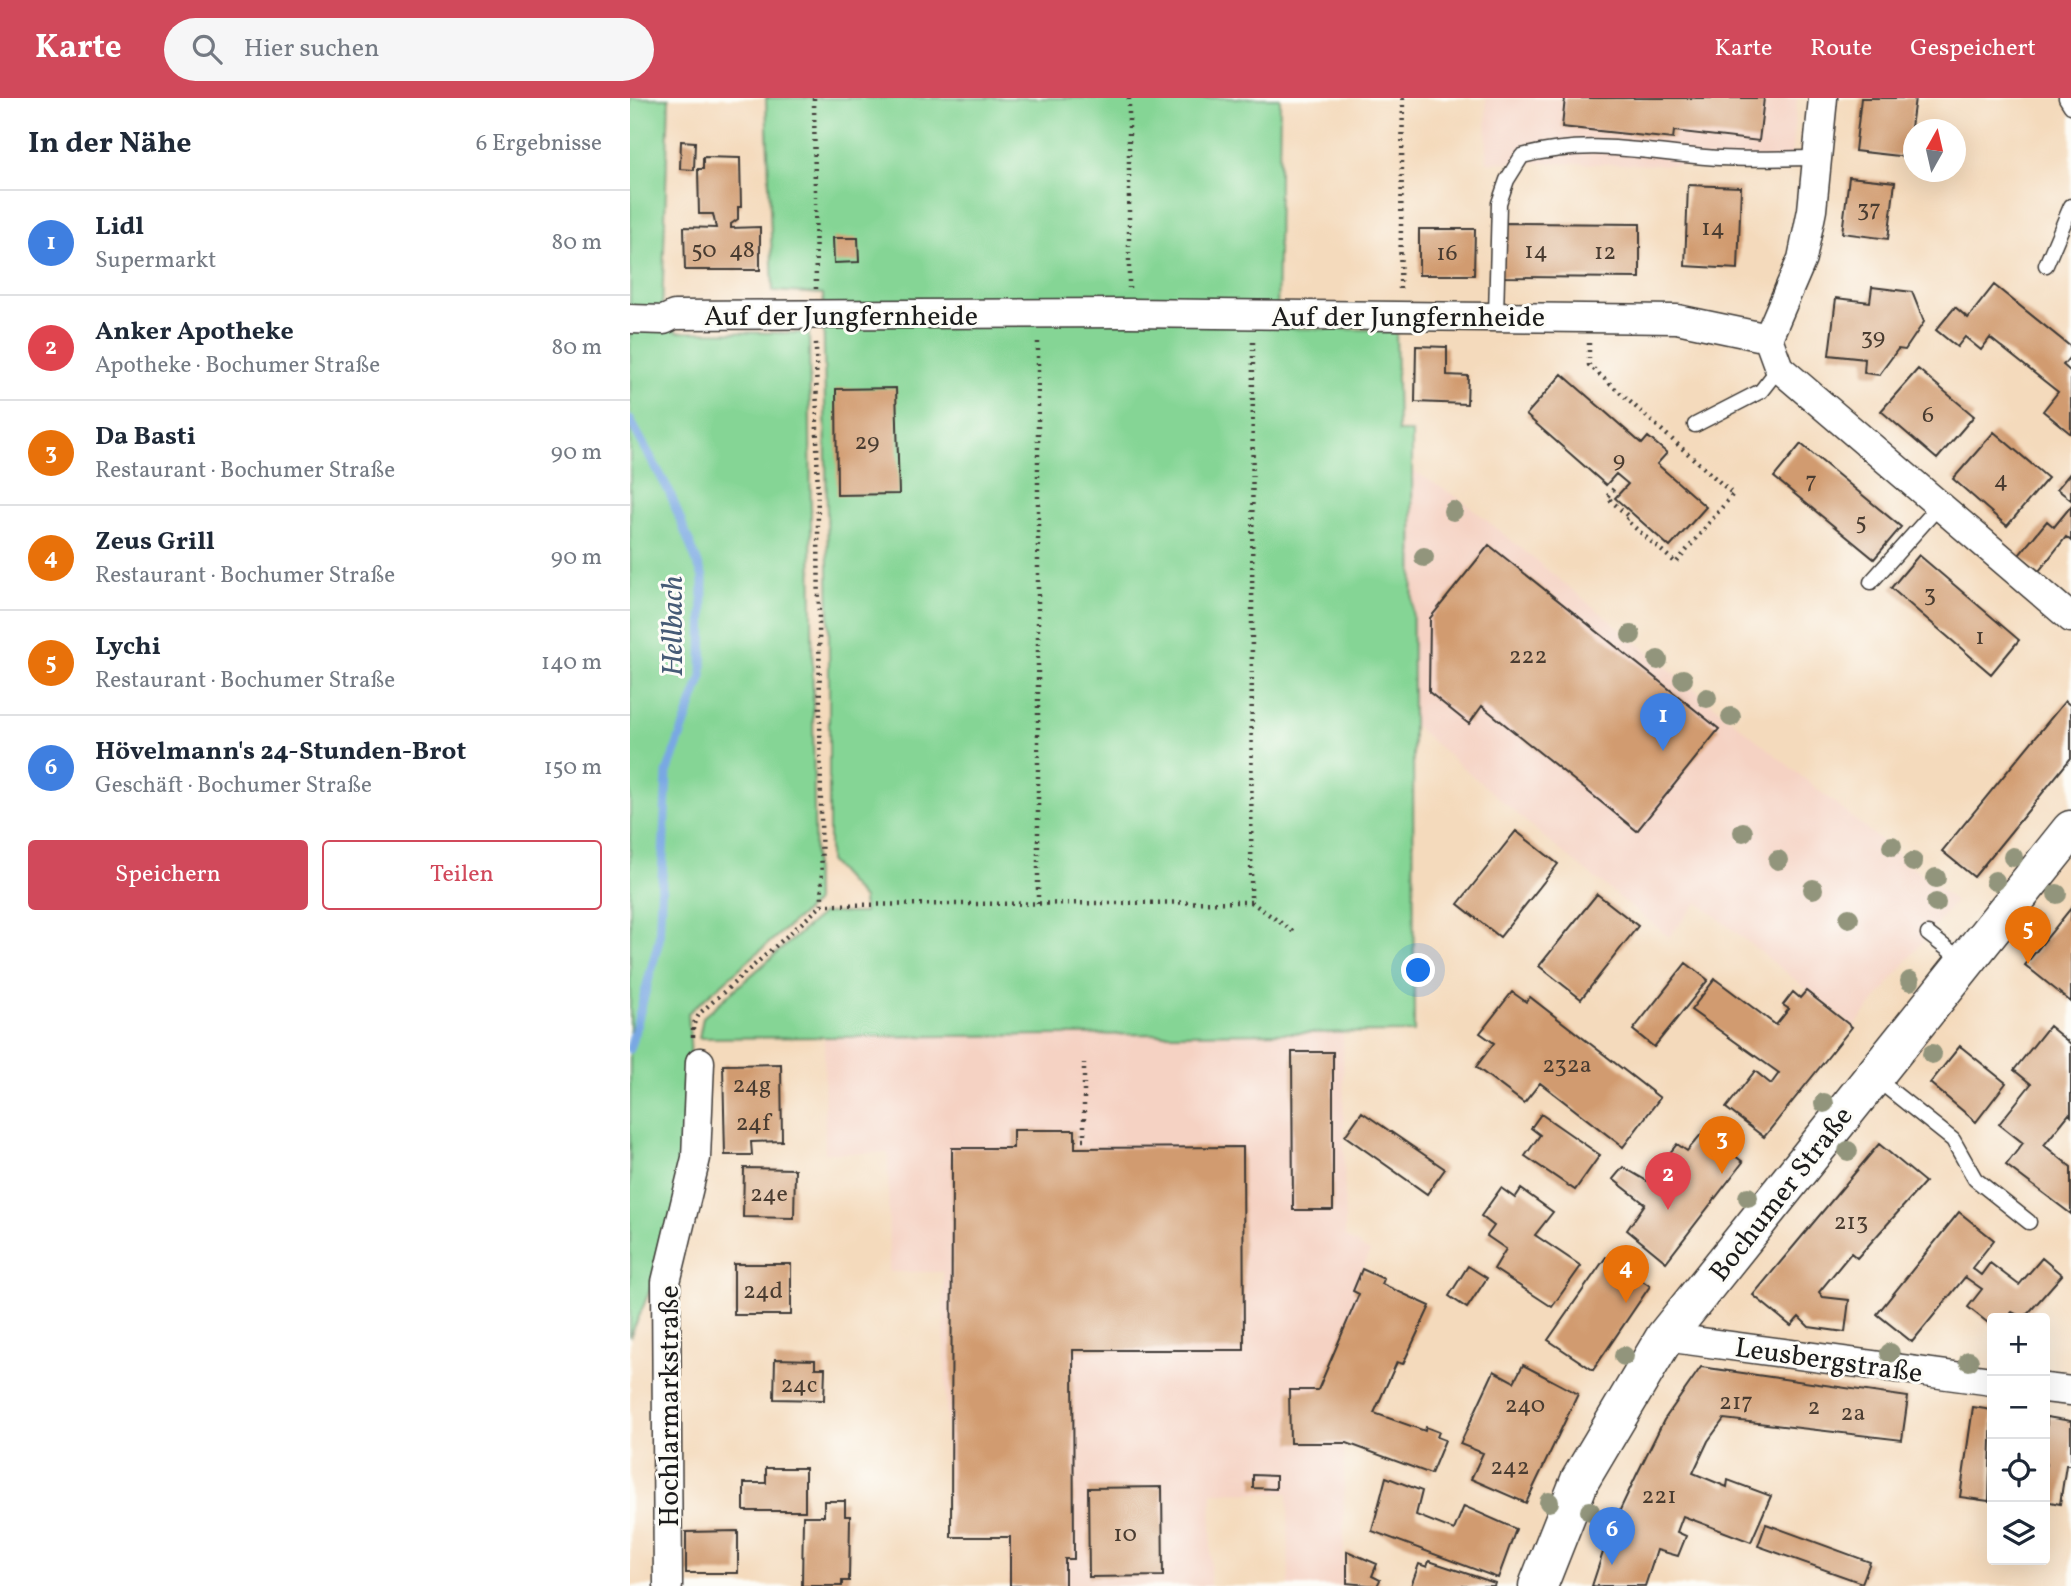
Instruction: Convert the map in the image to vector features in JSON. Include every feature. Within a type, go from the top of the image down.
[{"type":"main road","name":"Bochumer Straße","points":[[1538,1586],[1580,1480],[1665,1338],[1963,961],[2071,830]]},
{"type":"street","points":[[1823,98],[1802,259],[1768,338],[1779,369],[2071,618]]},
{"type":"street","name":"Auf der Jungfernheide","points":[[641,319],[674,315],[1038,313],[1678,319],[1768,338]]},
{"type":"street","name":"Hochlarmarkstraße","points":[[668,1586],[666,1282],[696,1158],[699,1062]]},
{"type":"street","name":"Leusbergstraße","points":[[1665,1338],[1987,1380]]},
{"type":"street","points":[[2050,1389],[2071,1391]]},
{"type":"lane","points":[[2067,98],[2071,106]]},
{"type":"lane","points":[[1496,316],[1499,203],[1507,180],[1522,156],[1557,147],[1604,145],[1720,158],[1817,158]]},
{"type":"lane","points":[[2046,265],[2071,206]]},
{"type":"lane","points":[[1695,425],[1761,391],[1779,369]]},
{"type":"lane","points":[[1871,582],[1939,506]]},
{"type":"lane","points":[[1928,934],[1963,961]]},
{"type":"lane","points":[[1873,1076],[1953,1140],[1975,1179],[2029,1222]]},
{"type":"path","points":[[814,98],[821,905]]},
{"type":"path","points":[[1129,98],[1129,313]]},
{"type":"path","points":[[1399,315],[1403,98]]},
{"type":"path","points":[[1038,313],[1038,904]]},
{"type":"path","points":[[1251,902],[1253,314]]},
{"type":"path","points":[[1589,318],[1589,365],[1733,495],[1676,564],[1626,520],[1629,517],[1607,497],[1615,487]]},
{"type":"path","points":[[699,1062],[693,1025],[699,1013],[821,905],[1251,902],[1294,932]]},
{"type":"path","points":[[1075,1139],[1084,1139],[1084,1063]]},
{"type":"shaded area","points":[[1486,98],[1797,98],[1790,167],[1487,162]]},
{"type":"shaded area","points":[[1411,469],[1463,501],[1955,901],[1854,1027],[1698,902],[1669,937],[1552,844],[1411,723]]},
{"type":"shaded area","points":[[1343,1034],[1345,1237],[1370,1252],[1353,1290],[1359,1294],[1318,1390],[1344,1443],[1344,1586],[1289,1586],[1288,1493],[1212,1492],[1210,1586],[1009,1586],[1008,1538],[949,1538],[943,1272],[889,1272],[888,1153],[825,1153],[824,1037]]},
{"type":"green space","points":[[630,98],[669,98],[662,311],[630,311]]},
{"type":"green space","points":[[766,98],[1280,98],[1277,328],[1396,330],[1398,432],[1412,432],[1414,1032],[699,1038],[703,1017],[823,913],[864,913],[863,899],[829,861],[829,624],[823,294],[773,291]]},
{"type":"green space","points":[[630,328],[675,328],[676,332],[809,333],[815,903],[688,1013],[691,1099],[682,1179],[662,1257],[630,1337]]},
{"type":"building","points":[[1565,98],[1764,98],[1759,141],[1674,131],[1673,139],[1562,127]]},
{"type":"building","points":[[1861,98],[1915,98],[1912,119],[1903,119],[1903,157],[1855,151]]},
{"type":"building","points":[[681,141],[695,142],[694,170],[680,169]]},
{"type":"building","points":[[703,157],[740,158],[741,207],[738,207],[738,219],[731,224],[731,228],[760,227],[760,270],[685,270],[684,227],[716,228],[713,214],[699,214],[698,169],[703,169]]},
{"type":"building","points":[[1849,177],[1895,182],[1888,239],[1842,233]]},
{"type":"building","points":[[1688,185],[1741,187],[1738,269],[1685,266]]},
{"type":"building","points":[[1501,223],[1640,224],[1640,278],[1500,277]]},
{"type":"building","points":[[1419,229],[1475,229],[1474,275],[1419,275]]},
{"type":"building","points":[[833,238],[858,238],[859,262],[834,263]]},
{"type":"building","points":[[1994,285],[2071,347],[2071,356],[2063,365],[2071,372],[2071,434],[2043,411],[2058,392],[1990,338],[1981,350],[1965,337],[1957,347],[1936,330],[1955,307],[1968,318]]},
{"type":"building","points":[[1872,287],[1912,292],[1924,322],[1905,350],[1898,349],[1879,375],[1864,373],[1865,359],[1829,355],[1836,298],[1870,302]]},
{"type":"building","points":[[1416,346],[1447,347],[1447,375],[1468,376],[1467,404],[1415,402]]},
{"type":"building","points":[[1918,369],[1974,416],[1937,459],[1881,411]]},
{"type":"building","points":[[1562,374],[1642,444],[1648,437],[1667,453],[1657,464],[1706,507],[1670,547],[1615,498],[1628,484],[1616,474],[1606,485],[1526,415]]},
{"type":"building","points":[[896,388],[899,494],[837,495],[836,389]]},
{"type":"building","points":[[1994,432],[2048,478],[2007,526],[1953,479]]},
{"type":"building","points":[[1801,444],[1901,527],[1874,559],[1774,477]]},
{"type":"building","points":[[2071,472],[2071,500],[2057,489]]},
{"type":"building","points":[[2071,506],[2071,541],[2066,537],[2039,571],[2019,555],[2047,521],[2054,527]]},
{"type":"building","points":[[1489,545],[1719,729],[1637,831],[1482,706],[1469,724],[1429,692],[1430,618]]},
{"type":"building","points":[[1919,555],[2019,640],[1991,674],[1891,588]]},
{"type":"building","points":[[2065,701],[2071,706],[2071,758],[1974,877],[1942,851]]},
{"type":"building","points":[[1516,831],[1558,864],[1500,937],[1458,904]]},
{"type":"building","points":[[1597,894],[1638,926],[1581,999],[1539,966]]},
{"type":"building","points":[[2071,908],[2071,1002],[2025,965]]},
{"type":"building","points":[[1686,963],[1708,980],[1654,1047],[1633,1030]]},
{"type":"building","points":[[1715,979],[1776,1025],[1789,1009],[1783,1005],[1793,992],[1800,998],[1806,991],[1852,1027],[1764,1137],[1726,1108],[1755,1071],[1771,1084],[1779,1073],[1691,1010]]},
{"type":"building","points":[[1512,992],[1526,1002],[1530,997],[1660,1098],[1623,1147],[1540,1083],[1524,1103],[1476,1067],[1494,1043],[1480,1033]]},
{"type":"building","points":[[2049,1026],[2071,1044],[2071,1116],[2069,1114],[2044,1145],[2071,1167],[2071,1214],[2006,1165],[2023,1143],[1999,1124],[2031,1084],[2014,1070]]},
{"type":"building","points":[[1960,1046],[2006,1083],[1976,1122],[1930,1083]]},
{"type":"building","points":[[1292,1052],[1333,1052],[1333,1210],[1293,1210]]},
{"type":"building","points":[[781,1064],[782,1141],[751,1142],[752,1155],[725,1155],[723,1065]]},
{"type":"building","points":[[1362,1112],[1445,1169],[1427,1194],[1345,1136]]},
{"type":"building","points":[[1541,1114],[1600,1155],[1575,1190],[1525,1156],[1540,1135],[1531,1128]]},
{"type":"building","points":[[1013,1130],[1075,1130],[1075,1148],[1243,1147],[1244,1350],[1073,1350],[1074,1559],[1065,1559],[1065,1586],[1010,1586],[1010,1537],[951,1537],[952,1148],[1013,1148]]},
{"type":"building","points":[[1703,1132],[1743,1162],[1666,1262],[1627,1230],[1645,1204],[1613,1179],[1623,1167],[1647,1181],[1677,1144],[1687,1151]]},
{"type":"building","points":[[1879,1144],[1925,1182],[1857,1258],[1851,1253],[1819,1292],[1823,1297],[1849,1300],[1845,1332],[1809,1327],[1799,1317],[1791,1326],[1753,1295]]},
{"type":"building","points":[[744,1168],[795,1169],[794,1218],[743,1217]]},
{"type":"building","points":[[1501,1188],[1515,1198],[1521,1189],[1553,1212],[1535,1235],[1581,1266],[1552,1307],[1494,1269],[1506,1249],[1487,1236],[1494,1226],[1481,1216]]},
{"type":"building","points":[[1959,1212],[1994,1240],[1972,1268],[1981,1275],[1990,1263],[2019,1285],[2042,1258],[2062,1275],[2028,1313],[1987,1313],[1987,1322],[1968,1307],[1982,1289],[1965,1277],[1912,1342],[1877,1314]]},
{"type":"building","points":[[1606,1257],[1650,1286],[1593,1370],[1548,1340]]},
{"type":"building","points":[[734,1264],[791,1264],[791,1315],[734,1315]]},
{"type":"building","points":[[1468,1266],[1487,1278],[1467,1308],[1449,1296]]},
{"type":"building","points":[[1362,1269],[1384,1279],[1382,1284],[1430,1306],[1403,1364],[1397,1362],[1374,1413],[1425,1431],[1426,1427],[1439,1432],[1437,1437],[1445,1440],[1431,1474],[1347,1443],[1290,1443],[1289,1390],[1318,1390],[1359,1294],[1353,1291]]},
{"type":"building","points":[[775,1359],[815,1360],[815,1368],[825,1368],[824,1400],[774,1399]]},
{"type":"building","points":[[1523,1365],[1578,1394],[1526,1503],[1471,1479],[1483,1453],[1460,1444],[1494,1371],[1514,1382]]},
{"type":"building","points":[[1701,1367],[1908,1397],[1902,1440],[1724,1419],[1708,1441],[1693,1473],[1727,1487],[1728,1480],[1771,1496],[1751,1542],[1683,1516],[1677,1532],[1686,1536],[1678,1556],[1657,1550],[1645,1586],[1592,1586],[1610,1531],[1637,1474],[1664,1420]]},
{"type":"building","points":[[1973,1407],[1987,1409],[1987,1501],[1960,1497]]},
{"type":"building","points":[[2050,1418],[2071,1421],[2071,1465],[2066,1465],[2060,1504],[2050,1502]]},
{"type":"building","points":[[766,1468],[805,1468],[805,1511],[744,1511],[744,1483],[766,1483]]},
{"type":"building","points":[[1253,1475],[1276,1476],[1276,1489],[1253,1488]]},
{"type":"building","points":[[1386,1477],[1422,1491],[1416,1515],[1454,1530],[1464,1506],[1516,1529],[1498,1578],[1372,1531]]},
{"type":"building","points":[[1162,1487],[1163,1576],[1089,1577],[1088,1488]]},
{"type":"building","points":[[824,1501],[845,1501],[845,1516],[850,1516],[849,1581],[842,1581],[842,1586],[802,1586],[803,1516],[824,1516]]},
{"type":"building","points":[[1766,1524],[1870,1562],[1862,1583],[1758,1546]]},
{"type":"building","points":[[738,1531],[738,1573],[686,1573],[686,1532]]},
{"type":"building","points":[[1347,1551],[1377,1564],[1372,1576],[1380,1580],[1377,1586],[1347,1583]]},
{"type":"building","points":[[1429,1561],[1495,1583],[1494,1586],[1411,1586],[1419,1564],[1427,1567]]},
{"type":"waterway","name":"Hellbach","points":[[630,420],[669,491],[703,577],[702,676],[667,773],[659,940],[630,1049]]},
{"type":"place","name":"Lidl","points":[[1663,751]]},
{"type":"place","name":"Lychi","points":[[2028,964]]},
{"type":"place","name":"Da Basti","points":[[1722,1174]]},
{"type":"place","name":"Anker Apotheke","points":[[1668,1210]]},
{"type":"place","name":"Zeus Grill","points":[[1626,1303]]},
{"type":"place","name":"Hövelmann's 24-Stunden-Brot","points":[[1612,1565]]}]
